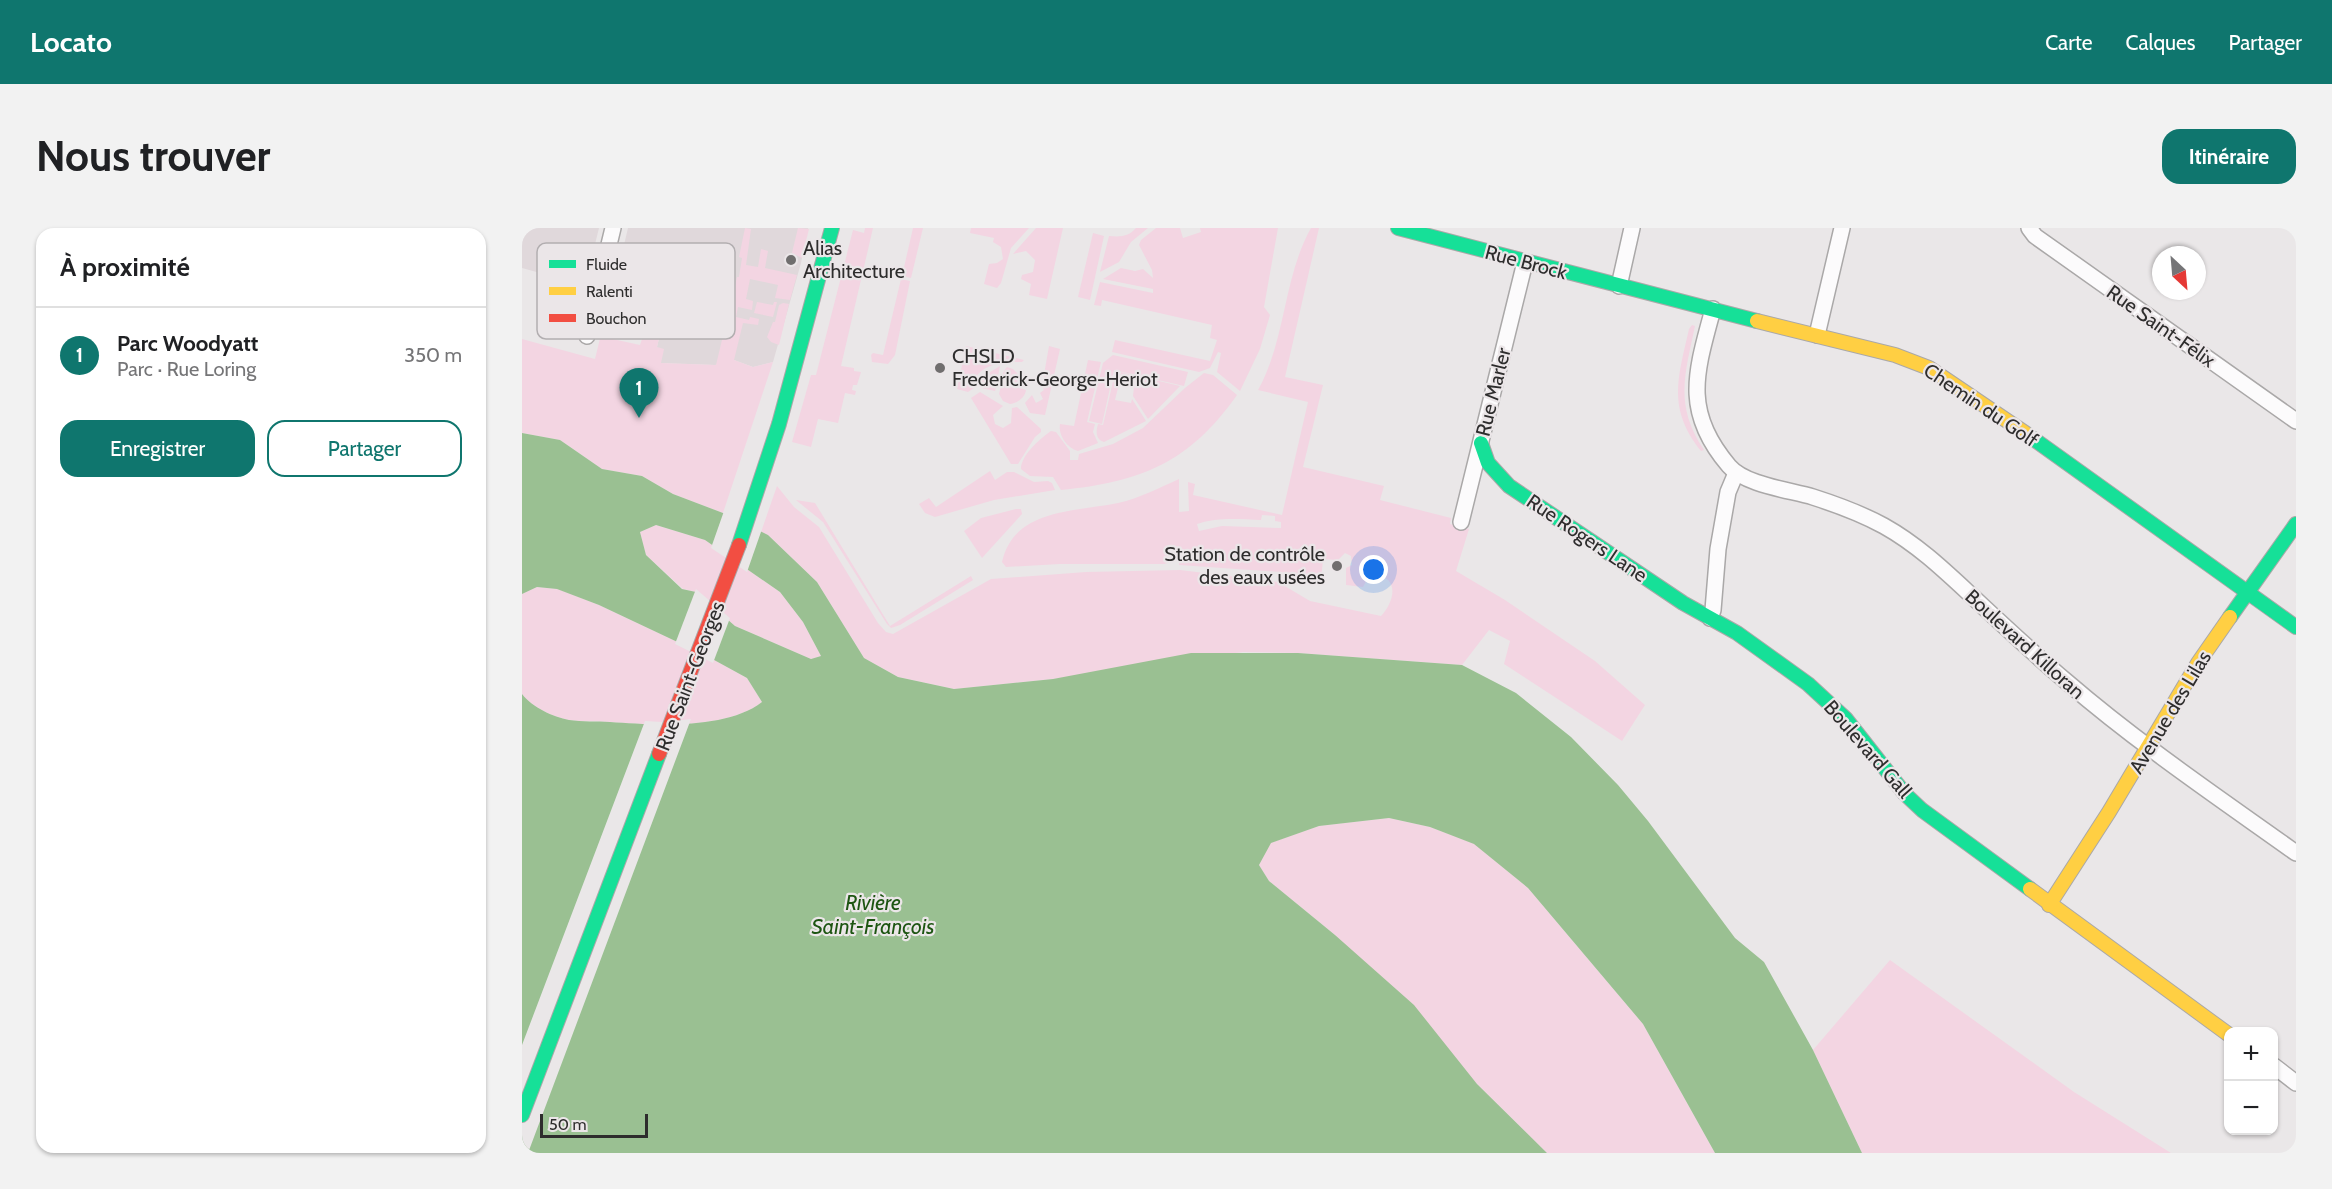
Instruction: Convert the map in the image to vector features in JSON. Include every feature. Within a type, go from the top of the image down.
[{"type":"street","points":[[610,243],[613,228]]},
{"type":"street","name":"Rue Saint-Georges","points":[[522,1114],[724,588],[779,424],[831,228]]},
{"type":"street","name":"Rue Brock","points":[[1398,228],[1419,231],[1524,262],[1619,286]]},
{"type":"street","points":[[1619,286],[1632,228]]},
{"type":"street","points":[[1817,336],[1842,228]]},
{"type":"street","name":"Rue Saint-Félix","points":[[2029,228],[2045,243],[2296,422]]},
{"type":"street","name":"Rue Marler","points":[[1461,522],[1524,262]]},
{"type":"street","name":"Chemin du Golf","points":[[1619,286],[1895,356],[1938,373],[2296,627]]},
{"type":"street","points":[[1710,618],[1713,610],[1719,543],[1730,485],[1736,473],[1713,444],[1697,405],[1696,377],[1713,309]]},
{"type":"street","name":"Rue Rogers Lane","points":[[1481,443],[1488,464],[1509,486],[1683,603],[1710,618]]},
{"type":"street","name":"Boulevard Killoran","points":[[1736,473],[1751,480],[1840,506],[1902,537],[1945,571],[2083,697],[2296,853]]},
{"type":"street","name":"Avenue des Lilas","points":[[2049,905],[2125,786],[2193,672],[2296,524]]},
{"type":"street","name":"Boulevard Gall","points":[[1710,618],[1737,633],[1819,693],[1845,719],[1912,801],[1942,826],[2224,1030]]},
{"type":"street","points":[[2278,1069],[2296,1083]]},
{"type":"shaded area","points":[[522,228],[599,228],[595,243],[537,243],[537,272],[522,268]]},
{"type":"shaded area","points":[[628,228],[808,228],[801,263],[773,362],[753,367],[734,360],[715,365],[660,363],[657,347],[659,339],[735,339],[735,243],[624,243]]},
{"type":"shaded area","points":[[745,228],[751,229],[746,265],[758,267],[761,249],[768,251],[765,268],[797,275],[790,300],[775,298],[778,285],[750,279],[746,299],[753,301],[752,310],[738,307],[736,317],[749,320],[750,317],[759,319],[758,325],[743,323],[734,360],[753,367],[773,362],[723,513],[673,494],[642,476],[602,469],[560,440],[522,433],[522,339],[595,359],[600,339],[613,339],[640,345],[642,339],[659,339],[657,347],[664,349],[661,363],[716,365],[722,339],[735,339],[735,285],[742,258],[739,257]]},
{"type":"shaded area","points":[[798,228],[809,229],[802,258],[792,253]]},
{"type":"shaded area","points":[[865,228],[873,228],[841,366],[854,368],[854,371],[861,372],[857,385],[853,385],[852,390],[856,391],[855,395],[845,393],[838,423],[818,419],[811,447],[792,442],[811,375],[816,375],[853,230],[864,233]]},
{"type":"shaded area","points":[[913,228],[923,228],[911,278],[902,276]]},
{"type":"shaded area","points":[[971,228],[1029,228],[1011,248],[1001,283],[997,288],[984,284],[989,264],[1003,259],[1001,247],[993,242],[994,238],[970,233]]},
{"type":"shaded area","points":[[1036,228],[1063,228],[1047,299],[1029,295],[1031,284],[1021,279],[1022,275],[1033,272],[1035,260],[1026,251],[1013,254]]},
{"type":"shaded area","points":[[1136,228],[1148,228],[1131,242],[1119,262],[1100,272],[1109,236],[1124,236]]},
{"type":"shaded area","points":[[1156,228],[1180,228],[1183,238],[1201,232],[1200,228],[1278,228],[1264,307],[1270,315],[1260,349],[1240,391],[1217,372],[1221,353],[1218,352],[1210,368],[1199,372],[1112,352],[1115,340],[1210,361],[1217,340],[1210,338],[1212,325],[1102,300],[1101,306],[1094,305],[1100,282],[1153,293],[1153,289],[1103,279],[1121,268],[1135,271],[1143,269],[1153,278],[1152,270],[1139,245],[1141,240]]},
{"type":"shaded area","points":[[1311,228],[1319,228],[1285,377],[1323,385],[1303,467],[1384,486],[1380,500],[1451,518],[1450,524],[1469,529],[1456,571],[1505,600],[1595,661],[1645,705],[1622,741],[1504,664],[1510,641],[1489,630],[1462,665],[1298,653],[1243,652],[1053,679],[954,689],[898,677],[864,658],[817,582],[768,535],[761,532],[777,486],[794,507],[819,527],[878,623],[886,632],[893,634],[991,579],[1086,572],[1180,570],[1278,582],[1310,601],[1381,616],[1391,599],[1391,584],[1384,578],[1369,576],[1363,587],[1346,585],[1346,568],[1352,565],[1351,556],[1345,553],[1338,560],[1323,559],[1321,581],[1281,572],[1179,565],[1179,560],[1164,564],[1060,564],[1006,567],[1002,562],[1009,544],[1019,531],[1033,522],[1066,511],[1126,501],[1179,479],[1179,512],[1189,511],[1188,482],[1195,484],[1193,495],[1282,515],[1308,402],[1258,390],[1274,351],[1289,288],[1302,247]],"holes":[[[1262,515],[1275,516],[1275,521],[1281,522],[1281,528],[1222,526],[1199,531],[1197,524],[1220,519],[1261,520]]]},
{"type":"shaded area","points":[[1093,233],[1104,236],[1090,300],[1078,297]]},
{"type":"shaded area","points":[[901,279],[910,281],[895,355],[888,364],[872,362],[873,353],[883,355]]},
{"type":"shaded area","points":[[757,302],[773,305],[777,302],[773,317],[754,313]]},
{"type":"shaded area","points":[[789,304],[779,345],[771,342],[767,337],[775,322],[779,305]]},
{"type":"shaded area","points":[[1692,325],[1695,326],[1684,389],[1685,404],[1695,434],[1704,450],[1701,451],[1683,421],[1678,392],[1681,363]]},
{"type":"shaded area","points":[[966,346],[1024,360],[984,369],[975,380],[974,388],[968,392],[957,389]]},
{"type":"shaded area","points":[[1049,346],[1060,349],[1045,415],[1030,413],[1025,403],[1032,395],[1036,403],[1043,399],[1040,393],[1044,390],[1042,386]]},
{"type":"shaded area","points":[[1113,355],[1188,372],[1184,386],[1114,370],[1102,424],[1089,421],[1103,363]]},
{"type":"shaded area","points":[[1088,360],[1101,362],[1087,422],[1095,424],[1093,432],[1098,443],[1078,451],[1064,440],[1060,432],[1060,424],[1074,426]]},
{"type":"shaded area","points":[[1000,366],[998,376],[991,385],[996,388],[995,391],[981,388],[979,386],[982,377]]},
{"type":"shaded area","points":[[1007,367],[1013,369],[1021,377],[1020,388],[1026,390],[1020,400],[1010,404],[1003,401],[999,394],[1002,376]]},
{"type":"shaded area","points":[[1121,372],[1180,386],[1148,419],[1133,396],[1134,387],[1126,385],[1120,376]]},
{"type":"shaded area","points":[[1204,373],[1213,375],[1237,395],[1200,437],[1181,453],[1161,465],[1116,481],[1061,490],[1053,477],[1030,476],[1021,469],[1024,458],[1051,431],[1056,432],[1070,451],[1070,460],[1078,460],[1079,454],[1113,444],[1143,428]]},
{"type":"shaded area","points":[[1116,376],[1121,383],[1115,400],[1131,403],[1132,399],[1146,421],[1104,442],[1098,437],[1097,427],[1098,424],[1103,425]]},
{"type":"shaded area","points":[[980,392],[1003,406],[993,415],[995,424],[1003,428],[1011,423],[1012,408],[1017,407],[1041,429],[1018,464],[1011,464],[971,398]]},
{"type":"shaded area","points":[[990,471],[995,480],[1007,472],[1014,472],[1034,482],[1048,481],[1052,483],[1055,490],[994,500],[935,517],[925,513],[919,504],[929,498],[936,507]]},
{"type":"shaded area","points":[[796,500],[815,503],[890,626],[971,576],[973,580],[900,625],[891,628],[823,522]]},
{"type":"shaded area","points":[[1021,509],[1022,514],[982,558],[964,531],[981,518]]},
{"type":"shaded area","points":[[656,525],[705,540],[780,592],[803,622],[821,656],[811,659],[735,626],[696,592],[683,589],[646,555],[640,532]]},
{"type":"shaded area","points":[[537,587],[558,589],[599,605],[705,655],[747,678],[762,702],[747,711],[729,717],[689,724],[574,721],[543,711],[522,694],[522,594]]},
{"type":"shaded area","points":[[1389,818],[1430,827],[1475,844],[1528,888],[1643,1024],[1715,1153],[1547,1153],[1477,1084],[1335,935],[1269,881],[1259,865],[1270,843],[1319,826]]},
{"type":"shaded area","points":[[1890,960],[2074,1092],[2171,1153],[1862,1153],[1813,1050]]},
{"type":"water","name":"Rivière Saint-François","points":[[522,433],[560,440],[602,469],[642,476],[673,494],[723,513],[768,535],[817,582],[864,658],[898,677],[954,689],[1053,679],[1191,653],[1298,653],[1462,665],[1516,693],[1571,737],[1618,785],[1648,821],[1735,938],[1764,962],[1813,1050],[1862,1153],[1715,1153],[1643,1024],[1528,888],[1474,844],[1430,827],[1389,818],[1319,826],[1271,843],[1259,865],[1269,881],[1335,935],[1414,1005],[1477,1084],[1547,1153],[522,1153],[522,694],[537,707],[563,719],[647,724],[689,724],[710,721],[747,711],[762,702],[747,678],[705,655],[599,605],[557,589],[537,587],[522,594]],"holes":[[[656,525],[705,540],[780,592],[803,622],[821,656],[811,659],[735,626],[696,592],[682,589],[646,555],[640,532]]]},
{"type":"pier","points":[[724,511],[762,529],[747,572],[711,548]]},
{"type":"pier","points":[[696,589],[730,618],[713,663],[675,644]]},
{"type":"pier","points":[[691,719],[528,1153],[522,1153],[522,1045],[645,721]]},
{"type":"traffic: fast","points":[[739,545],[779,424],[832,228]]},
{"type":"traffic: fast","points":[[1398,228],[1757,321]]},
{"type":"traffic: fast","points":[[2028,435],[2296,627]]},
{"type":"traffic: fast","points":[[1481,443],[1488,463],[1509,486],[1683,603],[1737,633],[1808,684],[1846,719],[1905,794],[1922,810],[2030,889]]},
{"type":"traffic: fast","points":[[2230,617],[2296,524]]},
{"type":"traffic: fast","points":[[522,1115],[659,754]]},
{"type":"traffic: slow","points":[[1757,321],[1895,355],[1929,368],[2028,435]]},
{"type":"traffic: slow","points":[[2049,905],[2109,812],[2198,663],[2230,617]]},
{"type":"traffic: slow","points":[[2030,889],[2224,1031]]},
{"type":"traffic: jam","points":[[659,754],[739,545]]},
{"type":"place","name":"Alias Architecture","points":[[791,260]]},
{"type":"place","name":"CHSLD Frederick-George-Heriot","points":[[940,368]]},
{"type":"place","name":"Parc Woodyatt","points":[[639,418]]},
{"type":"place","name":"Station de contrôle des eaux usées","points":[[1337,566]]}]
